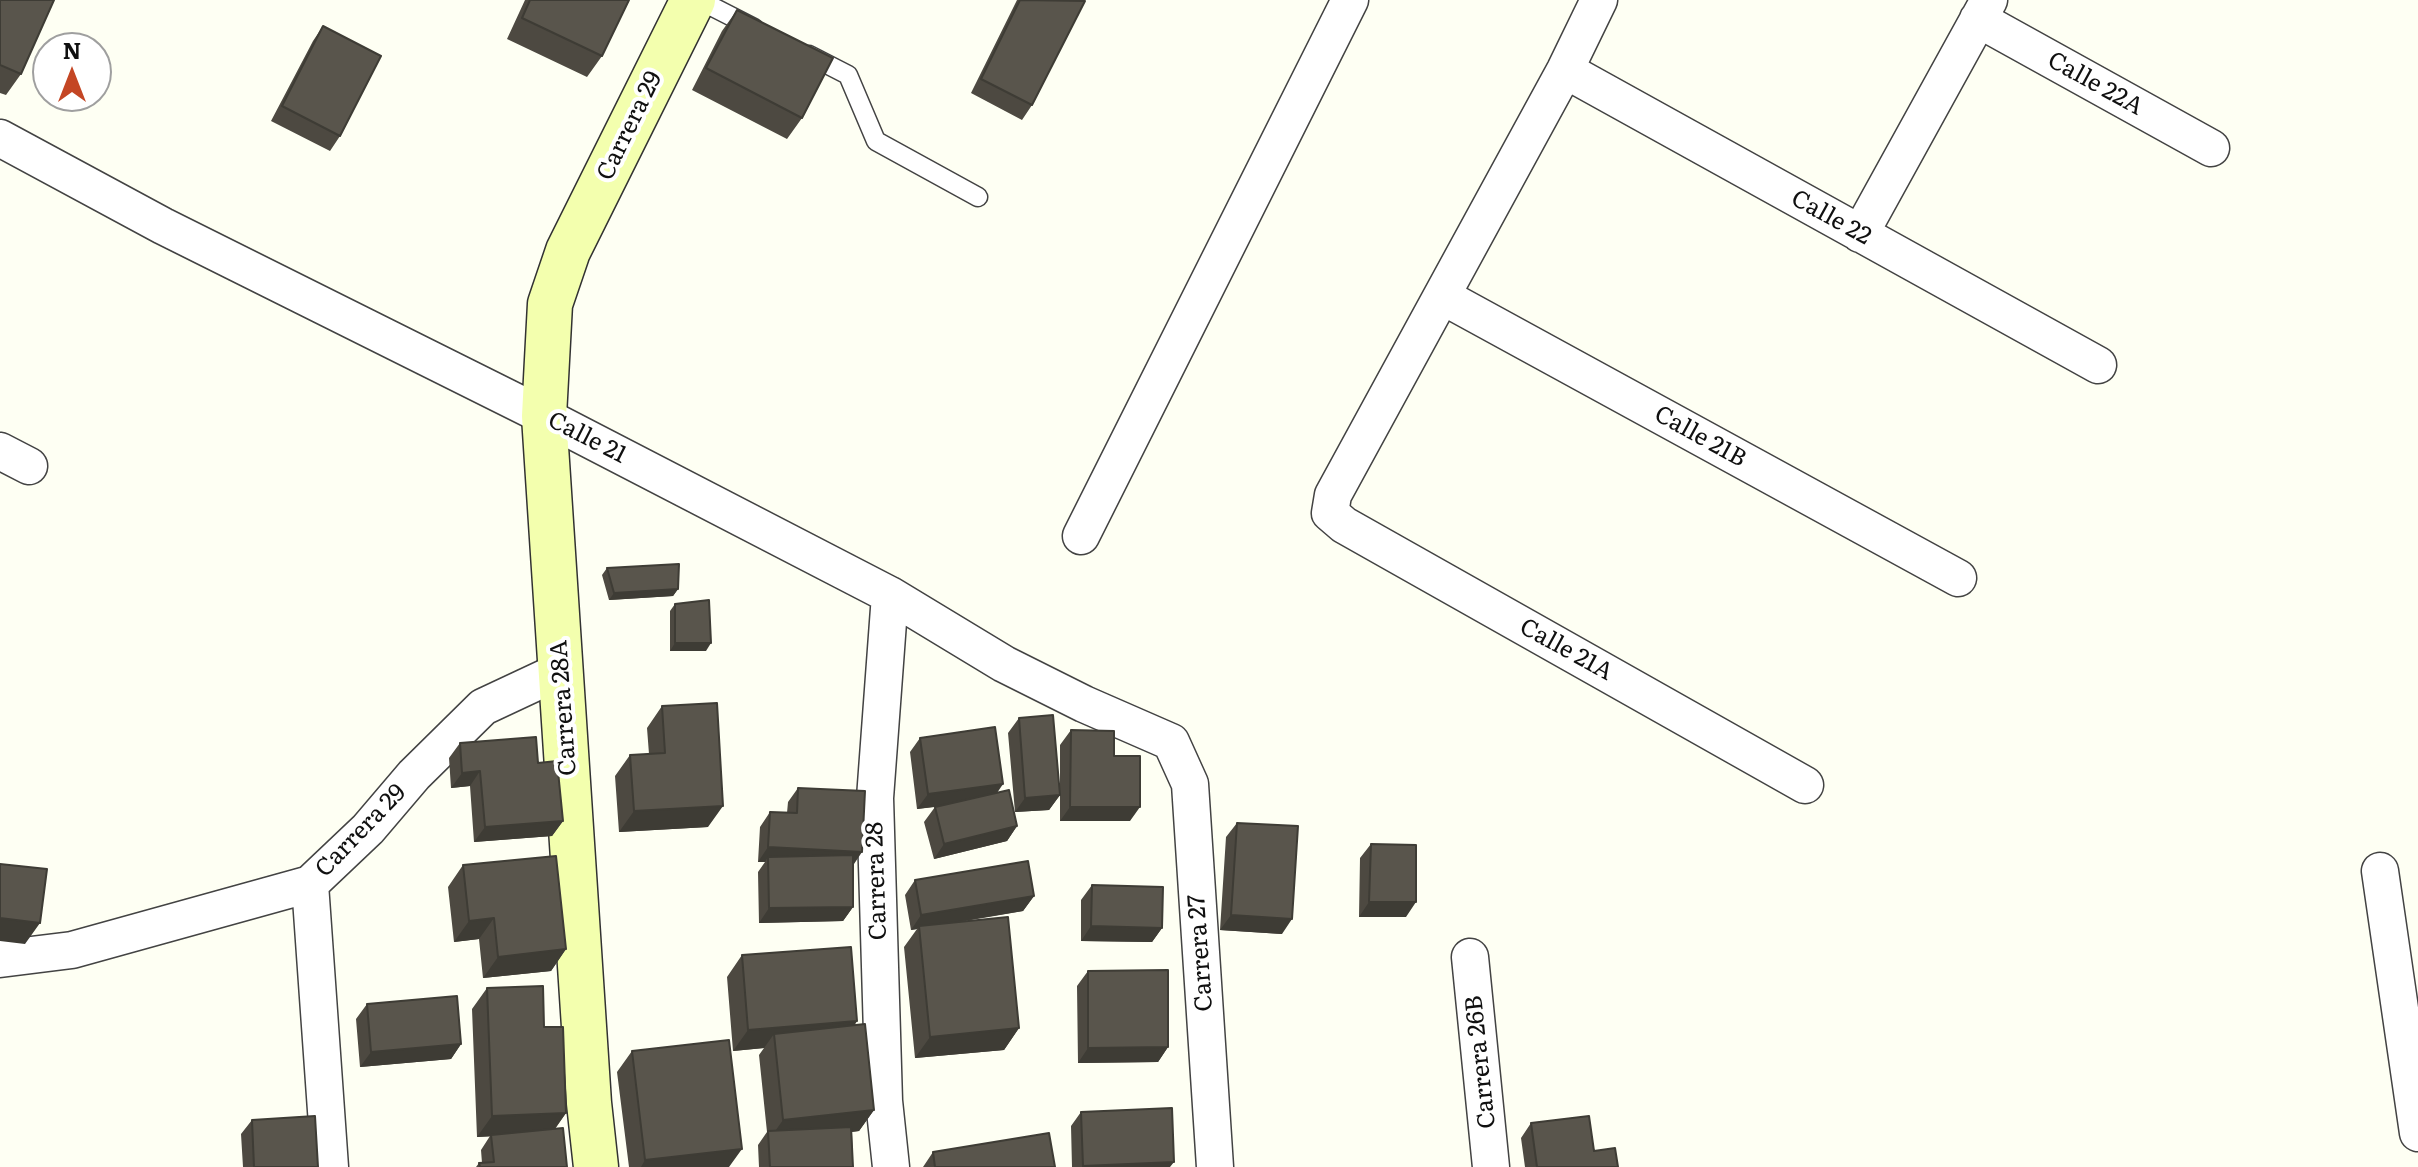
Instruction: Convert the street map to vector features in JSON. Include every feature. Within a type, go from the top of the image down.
[{"type":"street","name":"Carrera 29","points":[[568,251],[696,0]]},
{"type":"street","points":[[1081,536],[1350,0]]},
{"type":"street","points":[[1442,296],[1565,70],[1599,0]]},
{"type":"street","points":[[1860,234],[1984,10]]},
{"type":"street","name":"Calle 22A","points":[[1984,10],[2211,148]]},
{"type":"street","name":"Calle 22","points":[[1565,70],[2098,365]]},
{"type":"street","name":"Calle 21","points":[[0,138],[163,226],[544,416],[890,595],[1004,664],[1171,742]]},
{"type":"street","name":"Carrera 28A","points":[[568,251],[550,304],[544,416],[589,1103],[596,1167]]},
{"type":"street","name":"Calle 21A","points":[[1442,296],[1333,495],[1330,513],[1344,525],[1805,785]]},
{"type":"street","name":"Calle 21B","points":[[1442,296],[1958,578]]},
{"type":"street","name":"Carrera 28","points":[[890,595],[875,798],[884,1101],[891,1167]]},
{"type":"street","name":"Carrera 29","points":[[330,1167],[310,884],[368,829],[414,775],[483,707],[562,670]]},
{"type":"street","name":"Carrera 27","points":[[1171,742],[1190,784],[1215,1167]]},
{"type":"street","points":[[2380,871],[2418,1133]]},
{"type":"street","points":[[0,959],[72,950],[310,884]]},
{"type":"street","name":"Carrera 26B","points":[[1470,957],[1491,1167]]},
{"type":"lane","points":[[696,0],[767,34]]},
{"type":"lane","points":[[794,48],[848,75],[876,141],[978,197]]},
{"type":"building","points":[[0,0],[54,0],[40,32],[32,32],[32,49],[21,74],[0,65]]},
{"type":"building","points":[[530,0],[629,0],[602,56],[522,18]]},
{"type":"building","points":[[1020,0],[1085,1],[1032,105],[981,79]]},
{"type":"building","points":[[737,10],[833,58],[802,118],[706,68]]},
{"type":"building","points":[[323,26],[381,56],[340,136],[282,106]]},
{"type":"building","points":[[679,564],[678,589],[614,593],[607,568]]},
{"type":"building","points":[[709,600],[711,643],[675,643],[675,604]]},
{"type":"building","points":[[717,703],[723,806],[634,811],[630,755],[665,753],[662,706]]},
{"type":"building","points":[[1053,715],[1060,795],[1025,798],[1019,718]]},
{"type":"building","points":[[995,727],[1003,784],[928,794],[920,738]]},
{"type":"building","points":[[1071,730],[1114,731],[1114,756],[1140,756],[1140,807],[1070,807]]},
{"type":"building","points":[[536,737],[538,763],[557,761],[563,821],[485,827],[480,771],[462,773],[460,743]]},
{"type":"building","points":[[798,788],[865,791],[862,852],[768,847],[770,812],[797,813]]},
{"type":"building","points":[[1009,790],[1017,826],[944,844],[935,807]]},
{"type":"building","points":[[1237,823],[1298,826],[1292,919],[1231,915]]},
{"type":"building","points":[[1371,844],[1416,845],[1416,902],[1369,902]]},
{"type":"building","points":[[853,855],[853,907],[769,908],[768,857]]},
{"type":"building","points":[[556,856],[566,949],[498,957],[494,918],[469,921],[463,865]]},
{"type":"building","points":[[1028,861],[1034,896],[921,915],[915,880]]},
{"type":"building","points":[[0,864],[47,869],[40,923],[0,918]]},
{"type":"building","points":[[1092,885],[1163,887],[1162,928],[1091,926]]},
{"type":"building","points":[[1008,917],[1019,1028],[930,1037],[919,926]]},
{"type":"building","points":[[851,947],[857,1021],[748,1030],[742,955]]},
{"type":"building","points":[[1168,970],[1168,1047],[1088,1048],[1088,971]]},
{"type":"building","points":[[543,986],[544,1027],[563,1027],[566,1113],[492,1116],[487,988]]},
{"type":"building","points":[[457,996],[461,1044],[371,1052],[367,1004]]},
{"type":"building","points":[[865,1024],[874,1110],[783,1120],[774,1034]]},
{"type":"building","points":[[729,1040],[742,1149],[645,1160],[632,1051]]},
{"type":"building","points":[[1172,1108],[1174,1162],[1083,1166],[1081,1112]]},
{"type":"building","points":[[315,1116],[318,1167],[254,1167],[252,1120]]},
{"type":"building","points":[[1589,1116],[1594,1151],[1615,1148],[1618,1167],[1537,1167],[1531,1123]]},
{"type":"building","points":[[851,1127],[853,1167],[770,1167],[768,1131]]},
{"type":"building","points":[[563,1128],[567,1167],[480,1167],[479,1163],[494,1162],[491,1135]]},
{"type":"building","points":[[1049,1133],[1055,1167],[935,1167],[933,1152]]}]
